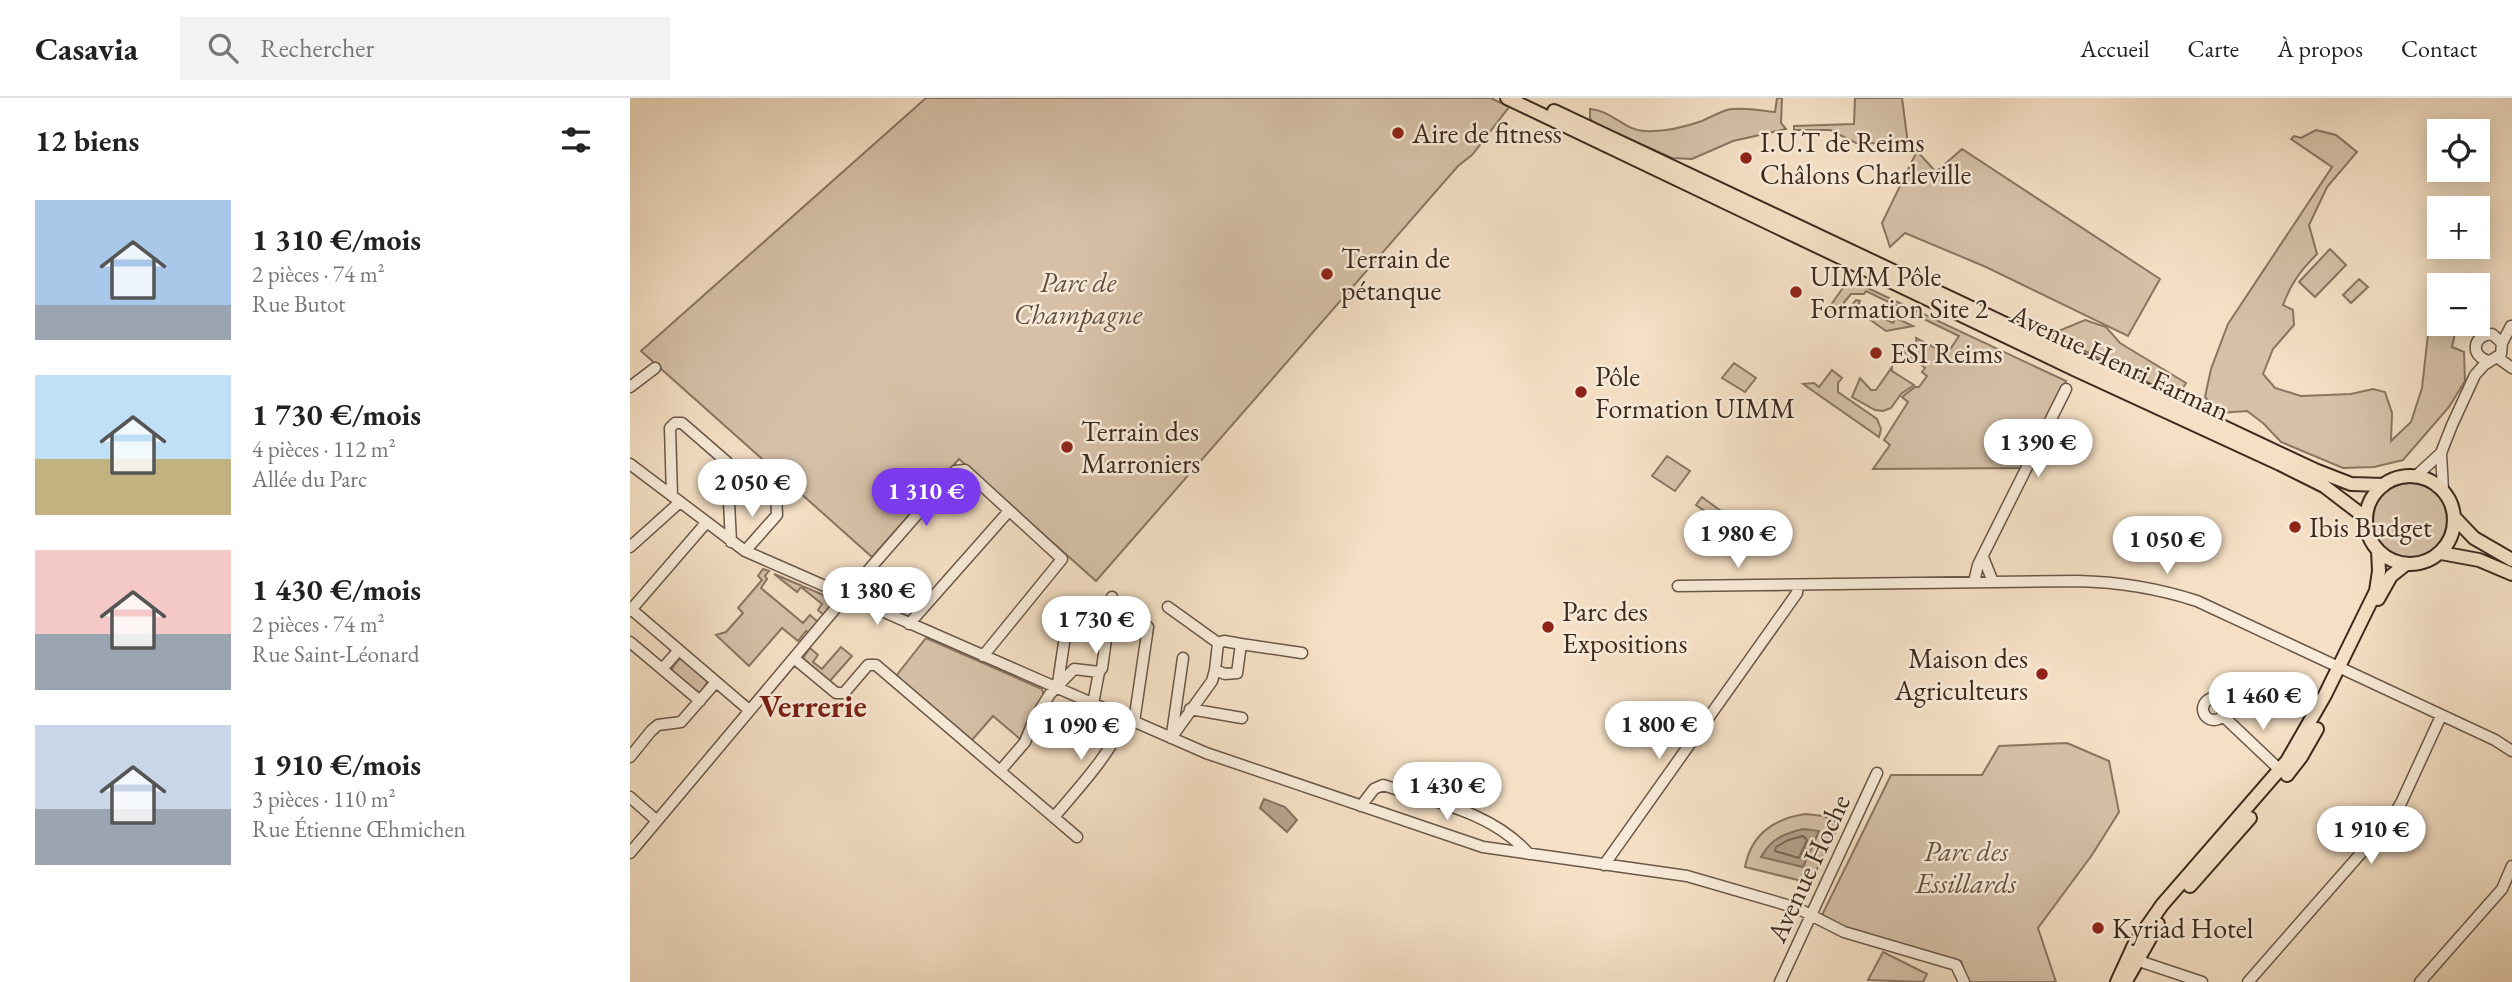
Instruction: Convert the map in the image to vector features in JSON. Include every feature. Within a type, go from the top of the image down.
[{"type":"main road","name":"Avenue Henri Farman","points":[[1507,98],[2325,486],[2366,518]]},
{"type":"main road","name":"Avenue Henri Farman","points":[[1526,98],[2315,470],[2351,484],[2384,485]]},
{"type":"main road","points":[[2416,476],[2427,479],[2443,490],[2451,503],[2454,516],[2453,531],[2441,553],[2427,561],[2406,564],[2392,560],[2378,550],[2369,535],[2366,518],[2371,499],[2384,485],[2399,477],[2416,476]]},
{"type":"main road","points":[[2454,516],[2474,538],[2512,560]]},
{"type":"main road","points":[[2126,982],[2136,960],[2168,911],[2301,757],[2376,592],[2378,550]]},
{"type":"main road","points":[[2441,553],[2479,560],[2512,574]]},
{"type":"main road","points":[[2116,982],[2134,945],[2162,905],[2280,770],[2304,736],[2391,576],[2406,564]]},
{"type":"street","points":[[2416,476],[2441,453],[2475,375],[2475,344],[2478,339],[2511,325]]},
{"type":"street","points":[[2475,375],[2501,354],[2502,343],[2511,325]]},
{"type":"street","points":[[2492,334],[2502,343]]},
{"type":"street","points":[[2476,354],[2480,358],[2493,360],[2512,369]]},
{"type":"street","points":[[630,387],[655,368]]},
{"type":"street","points":[[1983,582],[1978,565],[2066,388]]},
{"type":"street","points":[[630,547],[676,499],[670,428],[675,423],[682,423],[727,462],[731,542]]},
{"type":"street","points":[[2441,453],[2443,490]]},
{"type":"street","points":[[630,464],[745,551],[845,597],[1056,685],[1171,738],[1483,847],[1687,876],[1810,913],[1844,932],[1956,965],[1964,982]]},
{"type":"street","points":[[630,853],[845,597],[955,471],[965,470],[1062,559],[982,656]]},
{"type":"street","points":[[745,551],[777,515],[776,493]]},
{"type":"street","points":[[909,624],[1009,511]]},
{"type":"street","points":[[706,523],[631,610],[750,710]]},
{"type":"street","points":[[1983,557],[1983,582]]},
{"type":"street","points":[[1678,586],[2105,582],[2152,588],[2197,601],[2495,740],[2512,751]]},
{"type":"street","points":[[1604,865],[1797,593],[1798,584]]},
{"type":"street","points":[[1093,704],[1102,668],[1112,597]]},
{"type":"street","points":[[1168,607],[1218,643]]},
{"type":"street","points":[[1056,685],[1068,616]]},
{"type":"street","points":[[1054,817],[1098,766],[1130,720],[1148,627]]},
{"type":"street","points":[[1218,643],[1224,641],[1302,653]]},
{"type":"street","points":[[630,642],[700,701]]},
{"type":"street","points":[[1171,738],[1212,681],[1218,643]]},
{"type":"street","points":[[1215,670],[1225,674],[1237,673],[1241,644]]},
{"type":"street","points":[[663,668],[678,650]]},
{"type":"street","points":[[1171,738],[1183,658]]},
{"type":"street","points":[[795,659],[836,693],[844,693],[868,665],[876,665],[1077,837]]},
{"type":"street","points":[[1000,771],[1025,742],[1035,718],[1056,685],[1074,669],[1099,672]]},
{"type":"street","points":[[632,752],[658,725],[681,722],[716,682]]},
{"type":"street","points":[[1190,709],[1242,718]]},
{"type":"street","points":[[2223,716],[2280,770]]},
{"type":"street","points":[[2248,982],[2391,819],[2441,716]]},
{"type":"street","name":"Avenue Hoche","points":[[1780,982],[1877,773]]},
{"type":"street","points":[[1361,806],[1374,789],[1383,785],[1485,819],[1517,840],[1529,854]]},
{"type":"street","points":[[630,797],[656,820]]},
{"type":"street","points":[[2420,982],[2502,889],[2512,866]]},
{"type":"street","points":[[2136,960],[2202,982]]},
{"type":"green space","name":"Parc de Champagne","points":[[926,98],[1491,98],[1509,107],[1472,155],[1458,166],[1096,581],[959,459],[872,557],[641,351]]},
{"type":"green space","points":[[1777,98],[1782,98],[1781,123],[1786,129],[1733,141],[1692,159],[1672,158],[1594,123],[1590,118],[1590,109],[1598,110],[1637,130],[1658,131],[1702,121],[1733,109],[1775,112]]},
{"type":"green space","points":[[1855,98],[1902,98],[1908,144],[1856,143],[1830,130],[1794,130],[1794,126],[1854,124]]},
{"type":"green space","points":[[2316,130],[2336,135],[2357,152],[2327,187],[2309,225],[2317,254],[2297,277],[2286,297],[2283,305],[2293,310],[2294,325],[2273,349],[2263,374],[2275,388],[2301,396],[2351,394],[2373,389],[2385,392],[2392,413],[2391,441],[2411,422],[2422,388],[2428,336],[2454,336],[2452,347],[2464,352],[2465,381],[2449,407],[2403,460],[2374,467],[2343,468],[2281,442],[2247,411],[2220,413],[2205,397],[2211,369],[2228,324],[2332,167],[2291,139],[2294,136],[2301,138]]},
{"type":"green space","points":[[1962,149],[2160,279],[2128,336],[1986,267],[1905,233],[1890,247],[1882,223],[1917,151],[1936,172]]},
{"type":"green space","points":[[2330,249],[2346,265],[2315,297],[2299,282]]},
{"type":"green space","points":[[2359,279],[2368,287],[2351,303],[2343,295]]},
{"type":"green space","points":[[1857,283],[2066,381],[2023,468],[1873,469],[1890,445],[1884,440],[1908,402],[1902,397],[1919,387],[1927,376],[1922,372],[1925,368],[1905,352],[1900,352],[1917,349],[1916,338],[1941,351],[1944,348],[1949,351],[1959,336],[1866,291],[1864,294],[1851,294],[1837,311],[1828,309],[1845,285]]},
{"type":"green space","points":[[1856,300],[1860,301],[1858,306],[1893,323],[1896,318],[1913,326],[1886,331],[1851,306]]},
{"type":"green space","points":[[2085,320],[2106,327],[2120,343],[2186,383],[2177,397],[2051,334]]},
{"type":"green space","points":[[1734,363],[1756,378],[1745,392],[1722,378]]},
{"type":"green space","points":[[1892,367],[1892,371],[1914,385],[1901,394],[1891,408],[1875,410],[1852,397],[1860,378],[1871,390],[1876,390]]},
{"type":"green space","points":[[1832,370],[1842,378],[1838,383],[1838,392],[1877,419],[1881,429],[1879,437],[1803,384],[1814,383],[1819,387]]},
{"type":"green space","points":[[1667,456],[1690,471],[1675,491],[1652,476]]},
{"type":"green space","points":[[2410,483],[2424,486],[2436,494],[2444,506],[2447,520],[2444,534],[2436,546],[2424,554],[2410,557],[2396,554],[2384,546],[2376,534],[2373,520],[2376,506],[2384,494],[2396,486]]},
{"type":"green space","points":[[1702,497],[1721,511],[1716,519],[1696,505]]},
{"type":"green space","points":[[763,569],[769,571],[761,588],[803,623],[810,615],[819,623],[810,633],[806,631],[798,641],[782,628],[749,666],[716,635],[726,632],[743,613],[738,608],[762,580],[758,576]]},
{"type":"green space","points":[[774,574],[833,599],[832,604],[824,615],[818,610],[822,604],[801,587],[797,592]]},
{"type":"green space","points":[[926,638],[1042,689],[1044,696],[1029,717],[1020,739],[993,716],[972,740],[896,676]]},
{"type":"green space","points":[[841,647],[852,656],[829,682],[803,658],[810,648],[818,655],[813,662],[822,669]]},
{"type":"green space","points":[[680,658],[708,681],[700,694],[671,670]]},
{"type":"green space","name":"Parc des Essillards","points":[[2067,743],[2109,761],[2119,812],[2092,855],[2038,928],[2056,982],[1968,982],[1961,961],[1846,928],[1822,915],[1891,775],[1982,775],[1999,746]]},
{"type":"green space","points":[[1806,814],[1823,816],[1840,823],[1810,883],[1745,867],[1753,845],[1766,830],[1784,819]]},
{"type":"green space","points":[[1883,952],[1927,974],[1923,982],[1868,980]]},
{"type":"water","points":[[1264,799],[1285,807],[1297,820],[1287,832],[1260,808]]},
{"type":"water","points":[[1803,829],[1819,831],[1803,867],[1761,857],[1778,838]]},
{"type":"place","name":"Aire de fitness","points":[[1398,133]]},
{"type":"place","name":"I.U.T de Reims Châlons Charleville","points":[[1746,158]]},
{"type":"place","name":"Terrain de pétanque","points":[[1327,274]]},
{"type":"place","name":"UIMM Pôle Formation Site 2","points":[[1796,292]]},
{"type":"place","name":"ESI Reims","points":[[1876,353]]},
{"type":"place","name":"Pôle Formation UIMM","points":[[1581,392]]},
{"type":"place","name":"Terrain des Marroniers","points":[[1067,447]]},
{"type":"place","name":"Ibis Budget","points":[[2295,527]]},
{"type":"place","name":"Parc des Expositions","points":[[1548,627]]},
{"type":"place","name":"Maison des Agriculteurs","points":[[2042,674]]},
{"type":"place","name":"Kyriad Hotel","points":[[2098,928]]},
{"type":"district","name":"Verrerie","points":[[813,706]]}]
